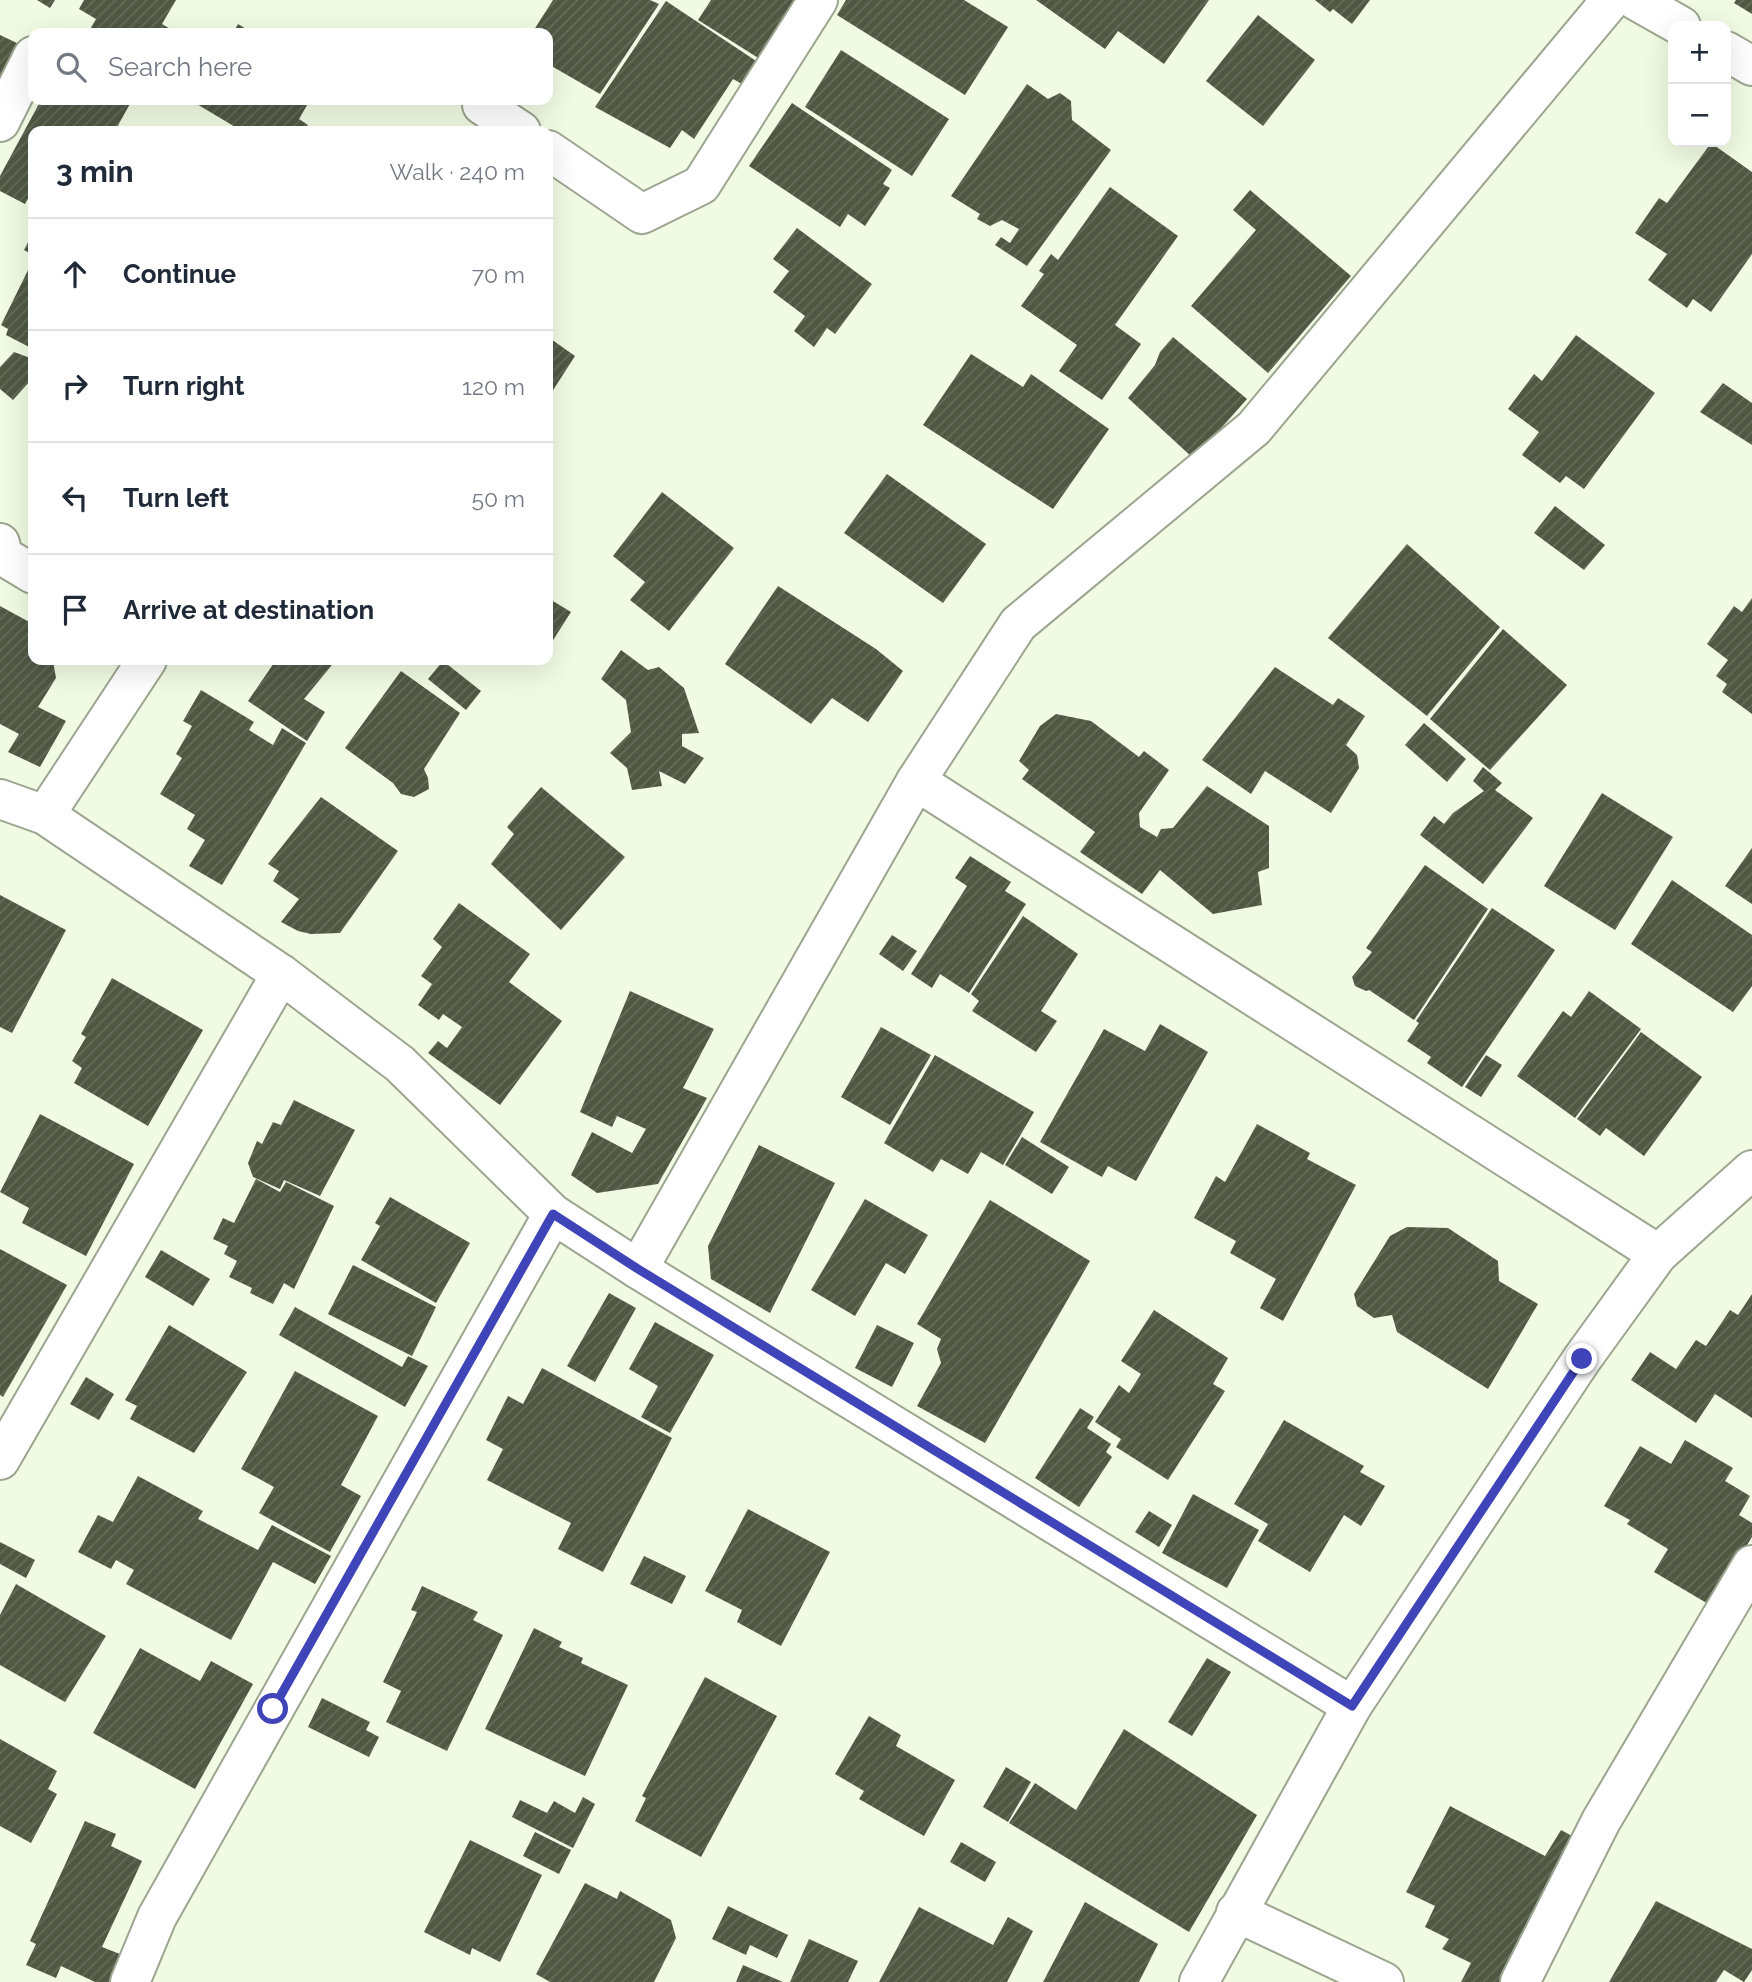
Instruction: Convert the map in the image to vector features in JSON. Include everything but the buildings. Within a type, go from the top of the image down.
[{"type":"street","points":[[553,153],[642,214],[701,185],[818,0]]},
{"type":"street","points":[[638,1269],[916,781],[1018,624],[1254,428],[1611,0]]},
{"type":"street","points":[[1634,0],[1672,21]]},
{"type":"street","points":[[1731,54],[1752,66]]},
{"type":"street","points":[[0,122],[28,66]]},
{"type":"street","points":[[482,105],[514,126]]},
{"type":"street","points":[[0,543],[3,556],[28,572]]},
{"type":"street","points":[[45,815],[144,665]]},
{"type":"street","points":[[916,781],[1658,1254]]},
{"type":"street","points":[[0,799],[45,815],[281,974],[400,1064],[553,1214],[638,1269],[1352,1706]]},
{"type":"street","points":[[0,1460],[281,974]]},
{"type":"street","points":[[1199,1982],[1352,1706],[1582,1359],[1658,1254],[1752,1170]]},
{"type":"street","points":[[130,1982],[157,1917],[553,1214]]},
{"type":"street","points":[[1520,1982],[1601,1821],[1752,1565]]},
{"type":"street","points":[[1236,1912],[1384,1982]]},
{"type":"route","points":[[273,1709],[553,1214],[638,1269],[1352,1706],[1582,1359]]}]
